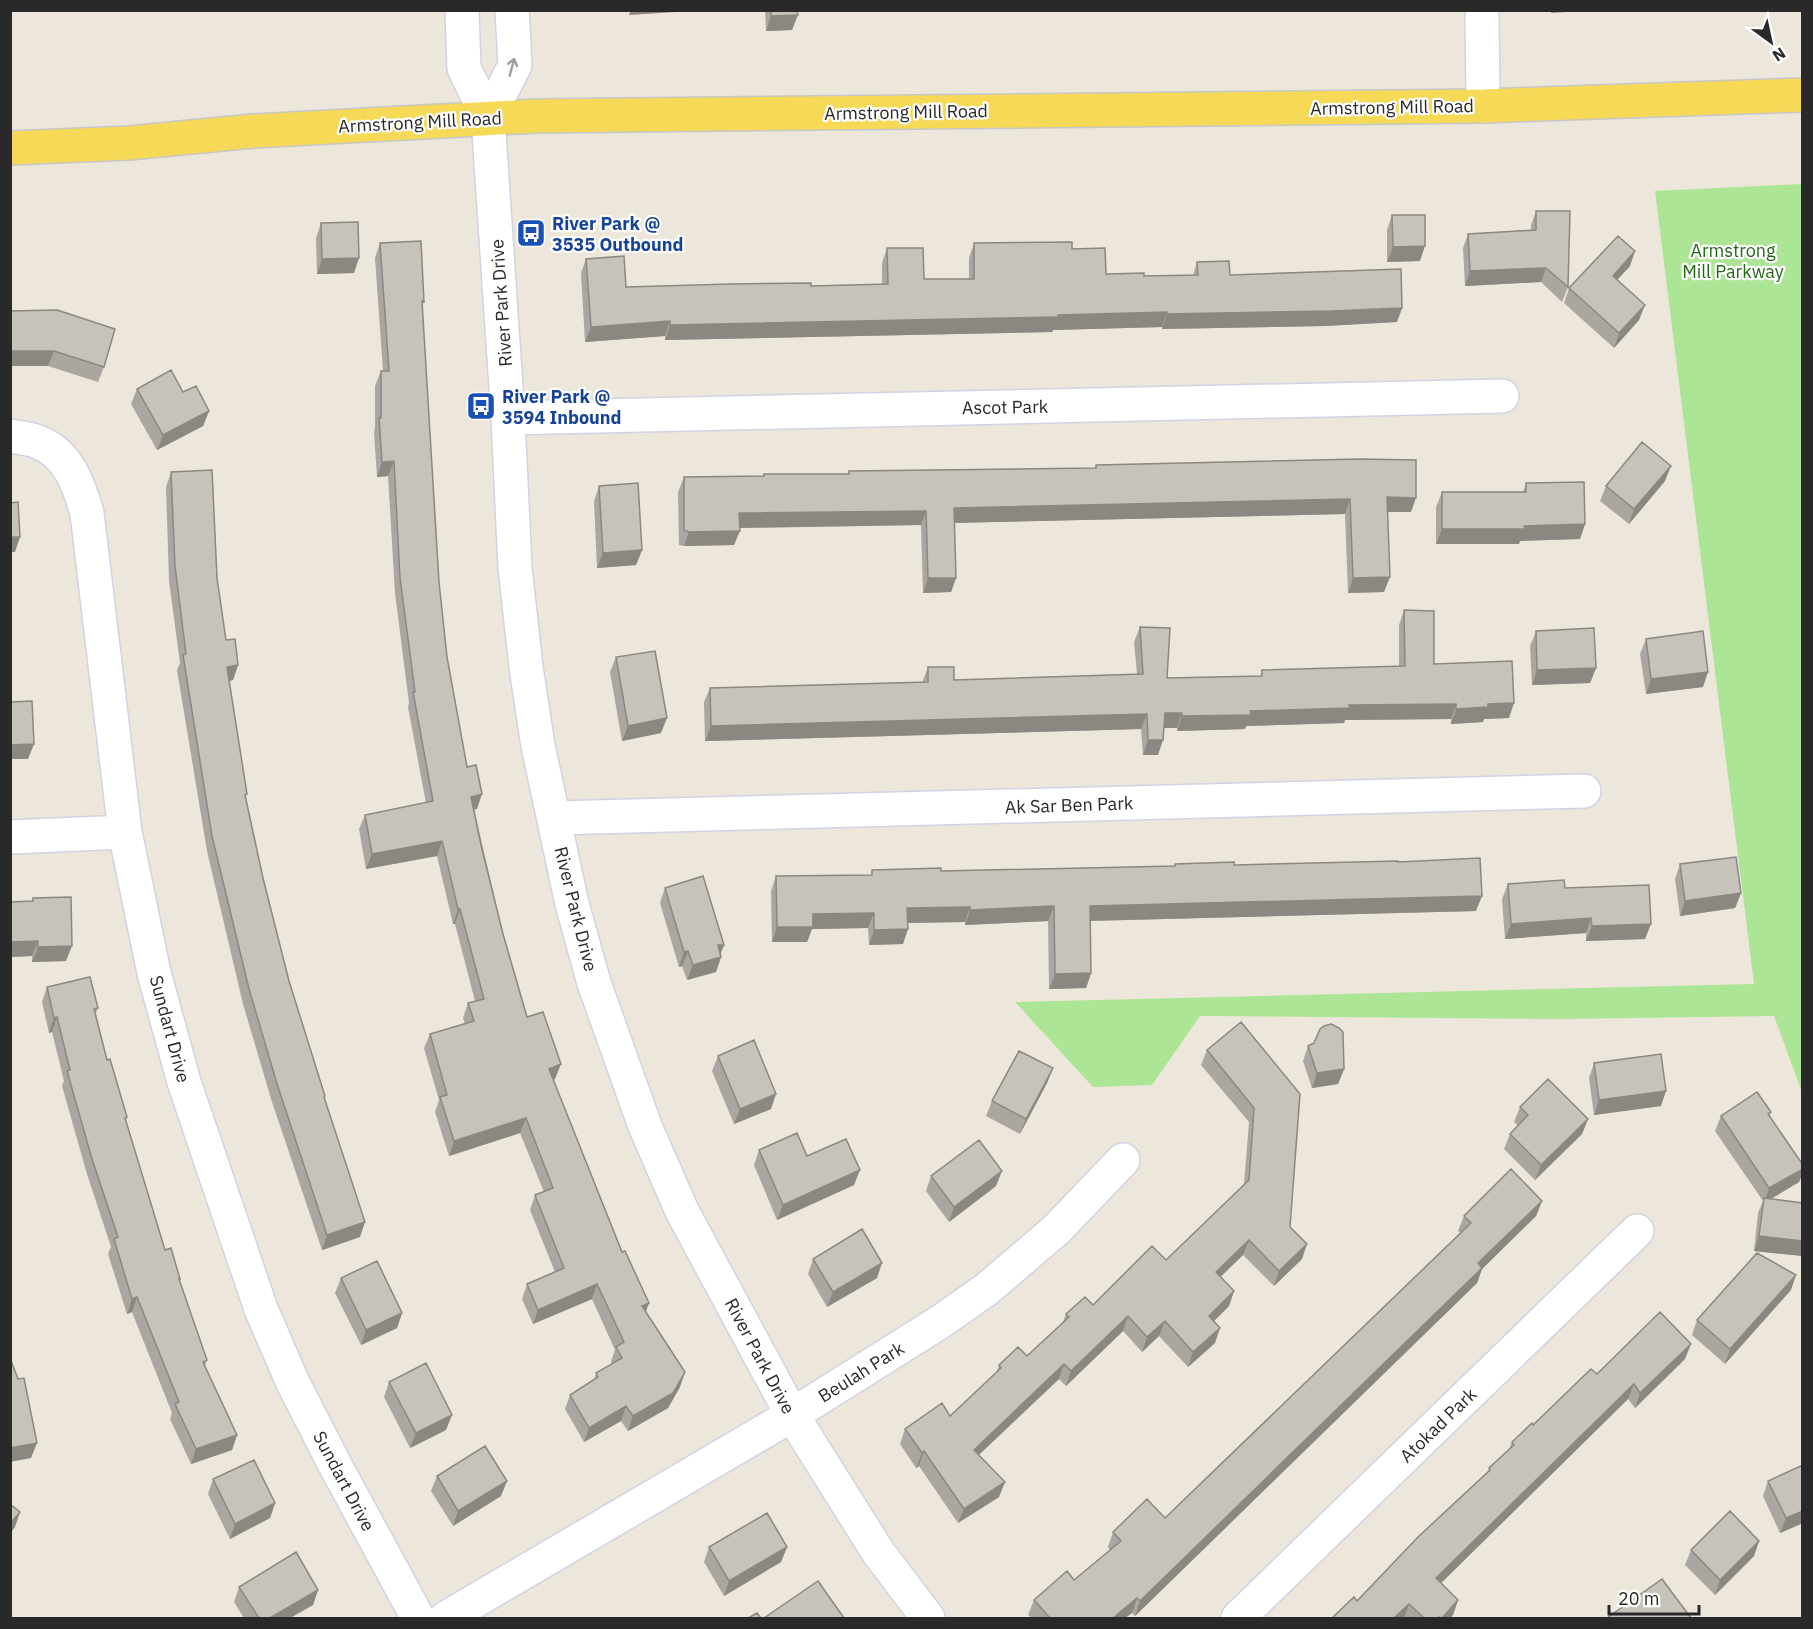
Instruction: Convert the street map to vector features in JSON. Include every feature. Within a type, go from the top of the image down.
[{"type":"main road","name":"Armstrong Mill Road","points":[[10,148],[129,143],[253,131],[536,116],[1484,106],[1803,95]]},
{"type":"street","name":"River Park Drive","points":[[462,10],[464,68],[488,118],[508,418],[515,568],[526,667],[538,746],[572,904],[594,983],[645,1126],[682,1211],[792,1415],[878,1552],[928,1618]]},
{"type":"street","name":"River Park Drive","points":[[488,118],[514,65],[512,10]]},
{"type":"street","points":[[1482,10],[1484,106]]},
{"type":"street","name":"Ascot Park","points":[[508,418],[1502,396]]},
{"type":"street","name":"Sundart Drive","points":[[10,436],[38,442],[55,451],[70,468],[80,489],[87,513],[125,832],[154,973],[184,1082],[261,1309],[293,1383],[418,1618]]},
{"type":"street","name":"Ak Sar Ben Park","points":[[555,818],[1584,791]]},
{"type":"street","points":[[10,837],[125,832]]},
{"type":"street","name":"Beulah Park","points":[[446,1618],[792,1415],[940,1322],[987,1289],[1056,1230],[1123,1160]]},
{"type":"street","name":"Atokad Park","points":[[1238,1618],[1637,1231]]},
{"type":"green space","name":"Armstrong Mill Parkway","points":[[1802,184],[1802,1092],[1774,1016],[1563,1019],[1200,1016],[1152,1085],[1093,1087],[1015,1002],[1754,984],[1655,191]]},
{"type":"building","points":[[771,10],[797,10],[798,15],[771,16]]},
{"type":"building","points":[[1536,211],[1570,211],[1568,287],[1546,268],[1470,271],[1468,234],[1536,230]]},
{"type":"building","points":[[1392,215],[1425,215],[1425,246],[1393,247]]},
{"type":"building","points":[[358,222],[359,258],[322,259],[321,223]]},
{"type":"building","points":[[1618,236],[1635,251],[1613,276],[1645,305],[1619,333],[1569,288]]},
{"type":"building","points":[[421,241],[424,302],[422,301],[439,582],[447,657],[467,767],[476,765],[482,794],[471,797],[481,845],[527,1017],[543,1012],[561,1064],[549,1069],[622,1252],[625,1251],[649,1303],[642,1306],[685,1372],[673,1393],[633,1416],[626,1406],[589,1428],[570,1395],[598,1377],[596,1373],[622,1358],[616,1347],[624,1342],[597,1284],[538,1310],[527,1284],[564,1268],[535,1195],[553,1188],[526,1118],[454,1141],[440,1097],[447,1095],[430,1034],[474,1021],[468,1003],[484,999],[460,909],[458,909],[442,841],[372,854],[365,815],[433,801],[413,692],[415,692],[400,578],[394,461],[382,462],[379,418],[381,418],[381,371],[389,371],[380,243]]},
{"type":"building","points":[[1072,242],[1072,249],[1105,248],[1106,274],[1198,275],[1197,262],[1229,261],[1230,275],[1401,269],[1402,308],[670,325],[670,321],[591,327],[586,259],[624,256],[626,287],[811,283],[811,286],[888,284],[887,248],[923,248],[924,279],[974,279],[974,243]]},
{"type":"building","points":[[57,310],[115,329],[104,367],[54,351],[10,351],[10,311]]},
{"type":"building","points":[[171,370],[183,392],[196,386],[209,411],[163,435],[137,389]]},
{"type":"building","points":[[1642,442],[1671,466],[1634,509],[1606,486]]},
{"type":"building","points":[[1360,459],[1416,460],[1416,498],[1387,497],[1390,577],[1353,578],[1350,499],[954,508],[956,578],[928,578],[926,511],[739,513],[740,531],[689,532],[684,530],[684,477],[849,474],[849,471],[1096,468],[1096,465]]},
{"type":"building","points":[[212,470],[217,578],[226,640],[235,639],[238,665],[227,667],[247,794],[245,795],[289,981],[365,1222],[327,1235],[278,1087],[249,989],[212,836],[183,655],[186,654],[175,566],[171,472]]},
{"type":"building","points":[[1584,482],[1585,524],[1524,526],[1525,529],[1442,529],[1442,492],[1526,492],[1526,483]]},
{"type":"building","points":[[638,483],[642,550],[603,553],[599,486]]},
{"type":"building","points":[[18,502],[20,537],[10,537],[10,503]]},
{"type":"building","points":[[1404,610],[1434,611],[1434,664],[1512,661],[1514,703],[1456,709],[1456,704],[1349,705],[1350,708],[1250,711],[1251,715],[1182,716],[1182,713],[1165,713],[1163,740],[1148,740],[1147,714],[711,726],[710,688],[928,682],[928,667],[954,667],[954,680],[1143,674],[1140,627],[1170,628],[1167,678],[1262,676],[1262,670],[1405,666]]},
{"type":"building","points":[[1594,628],[1596,668],[1537,670],[1536,631]]},
{"type":"building","points":[[1703,631],[1708,672],[1651,679],[1646,639]]},
{"type":"building","points":[[655,651],[667,718],[628,726],[616,657]]},
{"type":"building","points":[[32,701],[34,744],[10,745],[10,702]]},
{"type":"building","points":[[1736,857],[1741,893],[1685,901],[1680,864]]},
{"type":"building","points":[[1480,858],[1482,896],[1090,906],[1091,973],[1055,974],[1054,906],[970,910],[970,907],[907,908],[908,929],[874,930],[874,913],[813,914],[813,927],[777,927],[776,876],[872,875],[872,870],[941,868],[941,871],[1175,866],[1175,864],[1234,862],[1234,865],[1398,862]]},
{"type":"building","points":[[703,876],[724,945],[718,945],[721,957],[693,965],[688,951],[684,952],[665,888]]},
{"type":"building","points":[[1564,880],[1565,888],[1649,885],[1651,924],[1592,926],[1591,918],[1511,924],[1508,884]]},
{"type":"building","points":[[71,897],[72,946],[38,947],[38,941],[10,942],[10,902],[33,901],[33,898]]},
{"type":"building","points":[[90,977],[98,1008],[94,1009],[107,1060],[110,1059],[127,1117],[125,1118],[165,1250],[171,1248],[179,1279],[207,1360],[203,1362],[237,1435],[196,1449],[175,1404],[179,1402],[137,1297],[132,1299],[114,1239],[118,1237],[92,1159],[67,1071],[70,1070],[47,987]]},
{"type":"building","points":[[1241,1022],[1300,1094],[1290,1227],[1307,1244],[1279,1271],[1249,1240],[1216,1272],[1234,1291],[1209,1316],[1220,1328],[1193,1352],[1165,1321],[1147,1337],[1128,1316],[1071,1371],[1064,1364],[974,1450],[1005,1482],[964,1509],[924,1451],[922,1453],[905,1429],[942,1403],[950,1416],[1001,1368],[999,1365],[1018,1347],[1027,1356],[1069,1317],[1066,1314],[1085,1297],[1093,1305],[1152,1246],[1166,1260],[1249,1180],[1254,1108],[1207,1050]]},
{"type":"building","points":[[1331,1024],[1343,1032],[1344,1069],[1317,1073],[1308,1046],[1314,1043],[1320,1029]]},
{"type":"building","points":[[754,1040],[776,1094],[740,1109],[718,1056]]},
{"type":"building","points":[[1019,1051],[1053,1068],[1026,1119],[992,1101]]},
{"type":"building","points":[[1661,1054],[1666,1091],[1599,1100],[1594,1063]]},
{"type":"building","points":[[1548,1079],[1588,1119],[1541,1165],[1510,1134],[1528,1115],[1520,1107]]},
{"type":"building","points":[[1757,1092],[1771,1112],[1768,1114],[1803,1165],[1803,1169],[1769,1188],[1721,1116]]},
{"type":"building","points":[[797,1133],[807,1156],[846,1139],[860,1170],[783,1205],[759,1150]]},
{"type":"building","points":[[979,1140],[1002,1171],[954,1207],[931,1176]]},
{"type":"building","points":[[1511,1169],[1542,1201],[1478,1263],[1482,1268],[1140,1601],[1137,1598],[1113,1618],[1050,1618],[1034,1600],[1067,1571],[1074,1580],[1121,1541],[1113,1532],[1147,1499],[1165,1518],[1471,1223],[1464,1216]]},
{"type":"building","points":[[1764,1198],[1803,1203],[1803,1241],[1759,1236]]},
{"type":"building","points":[[862,1229],[882,1263],[833,1292],[813,1259]]},
{"type":"building","points":[[1757,1253],[1796,1275],[1730,1349],[1697,1320]]},
{"type":"building","points":[[377,1261],[402,1313],[366,1330],[341,1278]]},
{"type":"building","points":[[1660,1312],[1691,1344],[1640,1393],[1634,1384],[1436,1578],[1458,1600],[1442,1618],[1424,1618],[1409,1604],[1394,1618],[1332,1618],[1354,1597],[1357,1601],[1418,1537],[1490,1470],[1489,1468],[1514,1445],[1512,1442],[1532,1423],[1533,1425],[1591,1369],[1597,1374]]},
{"type":"building","points":[[10,1358],[18,1379],[24,1378],[37,1443],[10,1448]]},
{"type":"building","points":[[426,1363],[452,1415],[416,1433],[389,1382]]},
{"type":"building","points":[[485,1446],[507,1481],[458,1511],[437,1476]]},
{"type":"building","points":[[254,1460],[275,1503],[235,1524],[213,1479]]},
{"type":"building","points":[[1803,1465],[1803,1511],[1786,1518],[1768,1481]]},
{"type":"building","points":[[10,1504],[20,1512],[10,1524]]},
{"type":"building","points":[[1730,1511],[1759,1541],[1720,1580],[1691,1550]]},
{"type":"building","points":[[767,1513],[787,1547],[729,1581],[709,1547]]},
{"type":"building","points":[[296,1552],[318,1590],[270,1618],[259,1618],[239,1587]]},
{"type":"building","points":[[1662,1579],[1691,1618],[1607,1618]]},
{"type":"building","points":[[818,1581],[844,1618],[764,1618]]},
{"type":"building","points":[[757,1613],[761,1618],[748,1618]]},
{"type":"place","name":"River Park @ 3535 Outbound","points":[[531,233]]},
{"type":"place","name":"River Park @ 3594 Inbound","points":[[481,406]]}]
